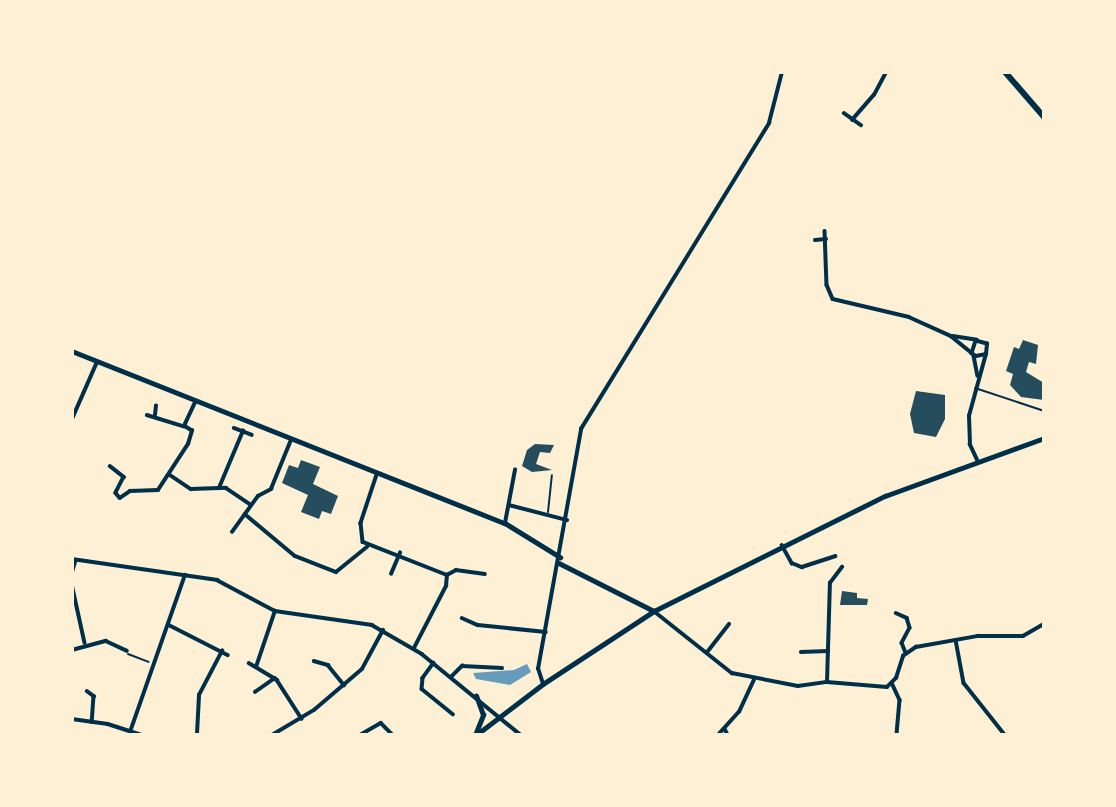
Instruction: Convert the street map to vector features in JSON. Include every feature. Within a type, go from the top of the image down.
[{"type":"highway","points":[[1005,72],[1044,117]]},
{"type":"street","points":[[543,684],[538,669],[560,560],[581,429],[589,411],[625,361],[769,123],[782,72]]},
{"type":"street","points":[[852,120],[874,95],[886,72]]},
{"type":"street","points":[[844,113],[861,125]]},
{"type":"street","points":[[825,231],[827,285],[833,299],[904,316],[951,336],[973,354],[986,354]]},
{"type":"street","points":[[815,240],[825,239]]},
{"type":"street","points":[[951,336],[987,344],[975,388],[969,426],[977,460]]},
{"type":"street","points":[[978,340],[972,345],[978,378]]},
{"type":"street","points":[[72,351],[377,475],[505,523],[560,560],[654,611],[708,651],[728,670],[754,680],[798,686],[827,682],[880,687],[892,684]]},
{"type":"street","points":[[72,419],[97,362]]},
{"type":"street","points":[[184,426],[195,402]]},
{"type":"street","points":[[155,415],[156,406]]},
{"type":"street","points":[[110,466],[124,477],[116,493],[120,498],[130,491],[155,492],[170,475],[188,444],[192,431],[155,415],[147,415]]},
{"type":"street","points":[[234,428],[252,435]]},
{"type":"street","points":[[219,488],[243,431]]},
{"type":"street","points":[[475,735],[543,684],[654,611],[782,545],[888,495],[977,460],[1044,438]]},
{"type":"street","points":[[232,532],[251,504],[271,489],[291,440]]},
{"type":"street","points":[[505,523],[514,470]]},
{"type":"street","points":[[170,475],[191,489],[231,490],[251,504]]},
{"type":"street","points":[[367,547],[359,532],[377,475]]},
{"type":"street","points":[[509,505],[567,520]]},
{"type":"street","points":[[245,514],[295,556],[336,572],[367,547],[400,553],[447,575]]},
{"type":"street","points":[[782,545],[792,563],[802,568],[835,556]]},
{"type":"street","points":[[391,574],[400,553]]},
{"type":"street","points":[[72,572],[73,561],[185,575],[230,584],[275,611],[345,619],[383,630],[434,663],[521,735]]},
{"type":"street","points":[[827,682],[830,583],[842,567]]},
{"type":"street","points":[[447,575],[456,570],[485,574]]},
{"type":"street","points":[[130,732],[185,575]]},
{"type":"street","points":[[414,648],[446,586],[447,575]]},
{"type":"street","points":[[72,584],[85,643]]},
{"type":"street","points":[[256,667],[275,611]]},
{"type":"street","points":[[896,613],[907,618],[910,628],[902,643],[906,653],[892,684],[900,701],[897,735]]},
{"type":"street","points":[[462,618],[478,625],[546,632]]},
{"type":"street","points":[[708,651],[729,624]]},
{"type":"street","points":[[906,653],[956,640],[1023,636],[1044,624]]},
{"type":"street","points":[[169,625],[228,655]]},
{"type":"street","points":[[272,735],[302,719],[362,668],[383,630]]},
{"type":"street","points":[[72,650],[85,643],[106,640],[127,651]]},
{"type":"street","points":[[956,640],[964,684],[1005,735]]},
{"type":"street","points":[[197,734],[199,695],[222,651]]},
{"type":"street","points":[[801,652],[828,651]]},
{"type":"street","points":[[314,661],[328,665],[344,685]]},
{"type":"street","points":[[249,663],[275,678],[302,719]]},
{"type":"street","points":[[434,663],[423,678],[422,689],[453,714]]},
{"type":"street","points":[[451,677],[462,666],[502,668]]},
{"type":"street","points":[[255,692],[275,678]]},
{"type":"street","points":[[718,735],[751,692],[754,680]]},
{"type":"street","points":[[87,691],[94,696],[92,722]]},
{"type":"street","points":[[475,735],[483,715],[476,696]]},
{"type":"street","points":[[72,719],[142,735]]},
{"type":"street","points":[[360,735],[381,723],[393,735]]},
{"type":"street","points":[[725,729],[728,735]]},
{"type":"street","points":[[186,735],[208,735]]},
{"type":"lane","points":[[975,388],[1044,411]]},
{"type":"path","points":[[547,515],[552,475]]},
{"type":"path","points":[[127,651],[154,664]]},
{"type":"water","points":[[527,664],[531,672],[510,685],[476,679],[473,673],[514,670]]},
{"type":"building","points":[[1023,340],[1038,345],[1036,364],[1029,362],[1026,372],[1044,383],[1044,400],[1021,397],[1010,385],[1013,374],[1006,371],[1014,347],[1019,349]]},
{"type":"building","points":[[916,391],[945,395],[945,419],[936,437],[914,433],[910,414]]},
{"type":"building","points":[[535,444],[554,445],[550,453],[540,452],[536,464],[552,470],[532,472],[522,466],[527,450]]},
{"type":"building","points":[[301,460],[320,467],[313,484],[338,496],[331,514],[322,511],[319,519],[301,512],[308,495],[282,483],[289,465],[298,468]]},
{"type":"building","points":[[842,591],[857,593],[857,598],[868,599],[867,605],[840,605]]}]
